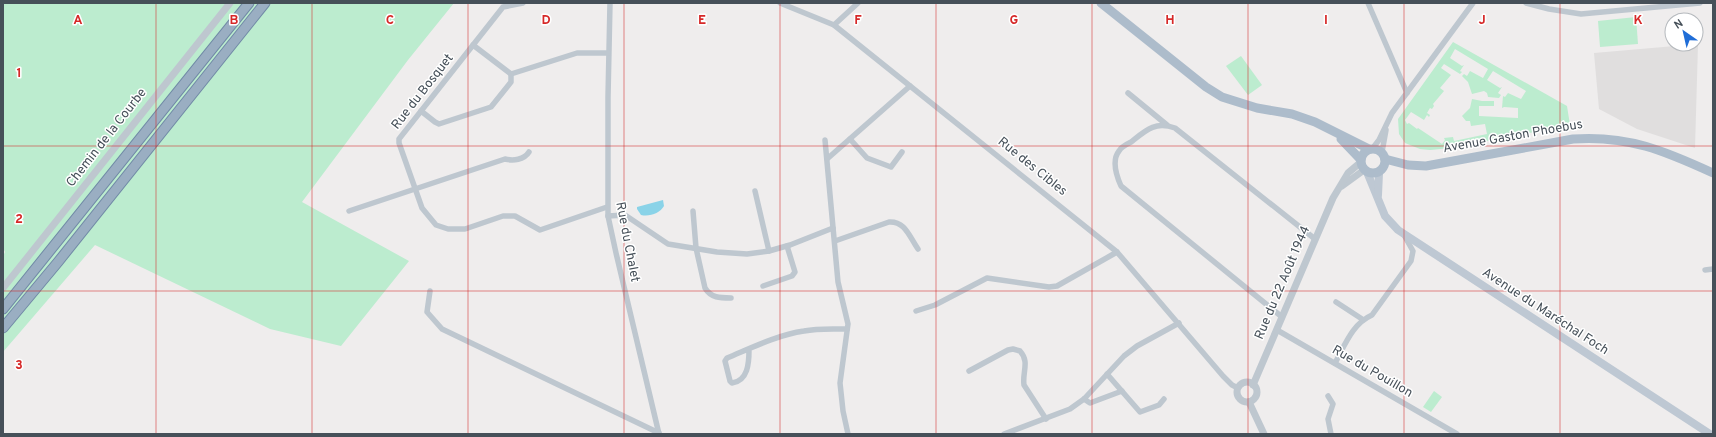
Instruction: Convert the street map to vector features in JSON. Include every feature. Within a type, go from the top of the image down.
[{"type":"highway","points":[[3,309],[249,3]]},
{"type":"highway","points":[[3,328],[62,257],[265,3]]},
{"type":"main road","points":[[1101,3],[1206,88],[1222,98],[1257,108],[1292,114],[1315,122],[1371,149],[1383,163]]},
{"type":"main road","points":[[1335,132],[1363,166]]},
{"type":"main road","name":"Avenue Gaston Phoebus","points":[[1363,166],[1375,174],[1383,163],[1395,168],[1408,165],[1426,166],[1574,139],[1593,137],[1643,144],[1713,173]]},
{"type":"main road","points":[[1363,166],[1363,154],[1371,149]]},
{"type":"main road","name":"Avenue du Maréchal Foch","points":[[1378,200],[1383,163]]},
{"type":"main road","name":"Avenue du Maréchal Foch","points":[[1363,166],[1389,222],[1404,235],[1710,434]]},
{"type":"street","name":"Chemin de la Courbe","points":[[3,288],[230,3]]},
{"type":"street","name":"Rue du Bosquet","points":[[523,3],[503,7],[401,136],[399,143],[414,189],[422,208],[436,225],[448,229],[465,229],[503,216],[515,216],[540,230],[607,206]]},
{"type":"street","name":"Rue du Chalet","points":[[610,3],[608,53],[608,216],[659,433]]},
{"type":"street","name":"Rue des Cibles","points":[[780,3],[834,25],[1118,252],[1223,376],[1232,385],[1238,388]]},
{"type":"street","points":[[834,25],[858,3]]},
{"type":"street","points":[[1368,3],[1407,93]]},
{"type":"street","points":[[1371,149],[1379,140],[1389,120],[1407,93],[1473,3]]},
{"type":"street","points":[[1526,3],[1552,10],[1581,14],[1700,3]]},
{"type":"street","points":[[473,45],[511,74]]},
{"type":"street","points":[[511,74],[578,53],[608,53]]},
{"type":"street","points":[[421,111],[439,124],[491,107],[511,82],[511,74]]},
{"type":"street","points":[[827,159],[910,86]]},
{"type":"street","points":[[1128,93],[1167,125]]},
{"type":"street","points":[[1383,163],[1389,120]]},
{"type":"street","points":[[1282,316],[1121,186],[1115,174],[1118,151],[1147,130],[1161,124],[1175,128],[1315,239]]},
{"type":"street","points":[[850,139],[867,158],[891,167],[902,152]]},
{"type":"street","points":[[825,140],[838,282],[848,324],[840,383],[842,411],[848,434]]},
{"type":"street","points":[[349,211],[505,159],[513,161],[526,156],[529,152]]},
{"type":"street","name":"Rue du 22 Août 1944","points":[[1253,385],[1315,239],[1337,192],[1348,173],[1363,166]]},
{"type":"street","points":[[755,191],[769,251]]},
{"type":"street","points":[[694,211],[696,248],[708,292],[718,298],[731,298]]},
{"type":"street","points":[[608,216],[625,215],[668,244],[717,252],[747,254],[769,251],[787,246],[833,228]]},
{"type":"street","points":[[834,241],[889,222],[895,222],[901,223],[918,249]]},
{"type":"street","points":[[1335,363],[1350,333],[1362,319],[1372,315],[1411,261],[1413,251],[1404,235]]},
{"type":"street","points":[[763,286],[792,276],[795,272],[787,246]]},
{"type":"street","points":[[916,311],[935,304],[987,278],[1049,287],[1056,286],[1118,252]]},
{"type":"street","points":[[1705,270],[1713,269]]},
{"type":"street","points":[[430,291],[427,312],[442,330],[659,433]]},
{"type":"street","points":[[1336,302],[1362,319]]},
{"type":"street","points":[[1006,434],[1070,409],[1084,399],[1124,356],[1137,346],[1179,323]]},
{"type":"street","points":[[749,350],[749,365],[744,376],[737,382],[732,383],[730,381],[725,361],[727,358],[749,350],[803,331],[847,329]]},
{"type":"street","name":"Rue du Pouillon","points":[[1277,330],[1457,434]]},
{"type":"street","points":[[969,371],[1008,350],[1012,349],[1020,352],[1026,362],[1026,372],[1023,379],[1024,384],[1046,419]]},
{"type":"street","points":[[1107,374],[1140,412],[1159,404],[1164,399]]},
{"type":"street","points":[[1244,383],[1253,385],[1256,391],[1255,397],[1249,402],[1244,402],[1239,398],[1237,393],[1238,388],[1244,383]]},
{"type":"street","points":[[1084,399],[1090,403],[1122,391]]},
{"type":"street","points":[[1328,396],[1333,404],[1328,419],[1331,434]]},
{"type":"street","points":[[1249,402],[1264,434]]},
{"type":"shaded area","points":[[1664,47],[1664,52],[1698,52],[1695,148],[1637,129],[1599,109],[1594,53]]},
{"type":"green space","points":[[3,3],[454,3],[408,60],[302,202],[409,261],[341,346],[270,329],[95,245],[3,352],[3,256],[5,252],[3,248]]},
{"type":"green space","points":[[1636,17],[1638,44],[1600,47],[1598,21]]},
{"type":"green space","points":[[1453,42],[1567,106],[1570,125],[1451,148],[1430,150],[1420,149],[1405,143],[1399,134],[1398,119]],"holes":[[[1455,49],[1488,69],[1483,78],[1470,71],[1467,76],[1464,74],[1462,76],[1468,82],[1472,94],[1484,91],[1487,93],[1488,97],[1499,98],[1501,95],[1498,93],[1502,87],[1500,88],[1487,80],[1493,71],[1526,91],[1521,99],[1508,93],[1505,97],[1503,96],[1502,108],[1518,108],[1518,118],[1479,116],[1479,106],[1494,106],[1494,101],[1472,99],[1470,108],[1462,116],[1466,121],[1470,121],[1471,126],[1485,124],[1487,134],[1454,141],[1453,137],[1444,138],[1445,140],[1442,144],[1418,128],[1417,129],[1409,123],[1407,124],[1405,120],[1411,112],[1424,120],[1427,115],[1429,117],[1430,115],[1427,113],[1430,108],[1432,109],[1434,106],[1433,104],[1444,91],[1440,88],[1451,75],[1441,68],[1444,64],[1460,74],[1462,72],[1460,71],[1464,65],[1462,66],[1450,58]]]},
{"type":"green space","points":[[1241,56],[1262,85],[1248,95],[1226,66]]},
{"type":"green space","points":[[1434,391],[1442,397],[1431,412],[1423,407]]},
{"type":"water","points":[[663,200],[664,206],[660,211],[654,214],[641,215],[637,209],[637,207]]}]
